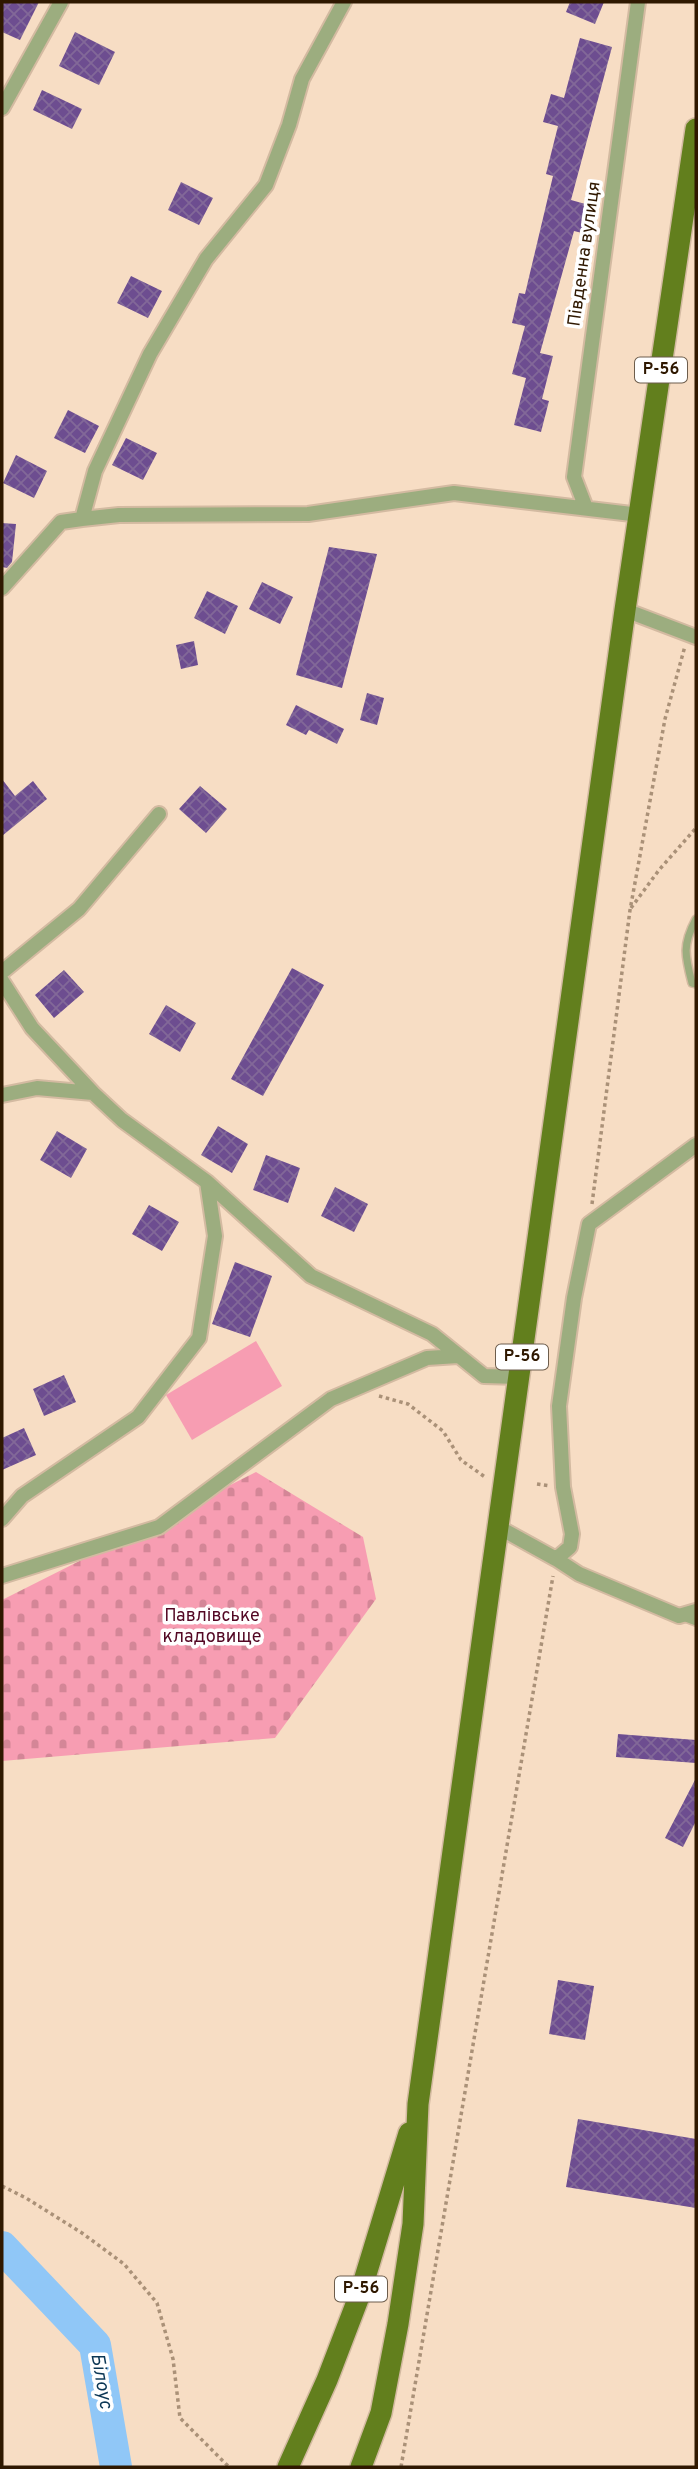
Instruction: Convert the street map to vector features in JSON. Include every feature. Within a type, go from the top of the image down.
[{"type":"main road","name":"Р-56","points":[[361,2467],[381,2413],[413,2224],[418,2104],[625,610],[696,129]]},
{"type":"main road","name":"Р-56","points":[[288,2467],[327,2380],[360,2294],[418,2104]]},
{"type":"street","points":[[2,108],[61,2]]},
{"type":"street","points":[[82,519],[95,471],[150,354],[206,259],[266,186],[289,125],[302,79],[344,2]]},
{"type":"street","name":"Південна вулиця","points":[[586,508],[574,477],[638,2]]},
{"type":"street","points":[[2,588],[61,522],[82,519],[118,515],[308,514],[454,493],[640,515]]},
{"type":"street","points":[[625,610],[692,636]]},
{"type":"street","points":[[2,972],[79,909],[159,814]]},
{"type":"street","points":[[2,981],[32,1028],[122,1121],[207,1182],[311,1276],[432,1335],[484,1376],[519,1377]]},
{"type":"street","points":[[2,1095],[37,1088],[93,1093]]},
{"type":"street","points":[[556,1559],[570,1547],[572,1534],[563,1487],[559,1406],[574,1298],[589,1224],[696,1145]]},
{"type":"street","points":[[2,1519],[22,1496],[138,1417],[199,1338],[215,1236],[207,1182]]},
{"type":"street","points":[[2,1576],[159,1527],[331,1399],[427,1358],[458,1356]]},
{"type":"street","points":[[498,1527],[579,1574],[680,1616],[696,1611]]},
{"type":"lane","points":[[696,919],[690,930],[684,954],[692,983],[696,984]]},
{"type":"lane","points":[[680,1616],[696,1622]]},
{"type":"path","points":[[589,1224],[630,910],[665,719],[692,636]]},
{"type":"path","points":[[630,910],[659,870],[696,828]]},
{"type":"path","points":[[351,1391],[408,1404],[443,1431],[461,1460],[485,1477]]},
{"type":"path","points":[[401,2467],[556,1559]]},
{"type":"path","points":[[2,2186],[82,2233],[114,2256],[157,2302],[173,2359],[180,2418],[229,2467]]},
{"type":"green space","points":[[256,1341],[282,1386],[192,1440],[166,1395]]},
{"type":"green space","name":"Павлівське кладовище","points":[[256,1472],[363,1537],[376,1599],[275,1738],[2,1761],[2,1600]]},
{"type":"building","points":[[2,2],[39,2],[20,40],[2,32]]},
{"type":"building","points":[[570,2],[604,2],[595,24],[566,12]]},
{"type":"building","points":[[75,32],[115,52],[99,85],[59,66]]},
{"type":"building","points":[[580,38],[612,47],[571,200],[589,205],[582,233],[574,231],[540,353],[553,356],[542,399],[549,401],[541,432],[514,425],[526,378],[512,374],[525,326],[512,323],[519,293],[525,294],[553,176],[546,174],[558,126],[543,122],[551,94],[564,98]]},
{"type":"building","points":[[42,90],[82,109],[72,129],[33,110]]},
{"type":"building","points":[[181,182],[213,198],[199,225],[168,210]]},
{"type":"building","points":[[131,276],[162,291],[148,318],[117,303]]},
{"type":"building","points":[[68,410],[99,426],[85,453],[54,438]]},
{"type":"building","points":[[126,438],[157,453],[143,480],[112,465]]},
{"type":"building","points":[[16,455],[47,471],[34,498],[3,483]]},
{"type":"building","points":[[2,523],[16,524],[12,562],[7,568],[2,567]]},
{"type":"building","points":[[329,547],[377,554],[342,688],[296,675]]},
{"type":"building","points":[[262,582],[293,597],[280,624],[249,609]]},
{"type":"building","points":[[207,591],[238,606],[225,634],[194,618]]},
{"type":"building","points":[[194,641],[198,665],[181,669],[176,645]]},
{"type":"building","points":[[367,693],[384,698],[377,725],[360,720]]},
{"type":"building","points":[[296,705],[344,729],[337,744],[309,730],[306,735],[286,725]]},
{"type":"building","points":[[2,779],[15,796],[33,781],[47,799],[2,836]]},
{"type":"building","points":[[200,786],[227,809],[206,833],[179,809]]},
{"type":"building","points":[[292,968],[324,985],[263,1096],[231,1079]]},
{"type":"building","points":[[64,970],[84,992],[54,1018],[35,995]]},
{"type":"building","points":[[166,1005],[196,1023],[180,1052],[149,1034]]},
{"type":"building","points":[[218,1126],[248,1144],[232,1173],[201,1155]]},
{"type":"building","points":[[57,1131],[87,1149],[71,1178],[40,1160]]},
{"type":"building","points":[[266,1155],[300,1168],[288,1203],[253,1190]]},
{"type":"building","points":[[335,1187],[368,1204],[354,1232],[321,1216]]},
{"type":"building","points":[[149,1205],[179,1222],[162,1251],[132,1234]]},
{"type":"building","points":[[235,1262],[272,1276],[250,1337],[212,1324]]},
{"type":"building","points":[[64,1375],[76,1402],[44,1416],[33,1389]]},
{"type":"building","points":[[24,1428],[36,1455],[2,1470],[2,1438]]},
{"type":"building","points":[[618,1734],[696,1740],[696,1763],[616,1757]]},
{"type":"building","points":[[696,1778],[696,1821],[683,1847],[665,1838]]},
{"type":"building","points":[[558,1980],[594,1986],[585,2040],[549,2034]]},
{"type":"building","points":[[578,2119],[696,2139],[696,2208],[566,2187]]},
{"type":"waterway","name":"Білоус","points":[[2,2247],[95,2345],[116,2467]]}]
